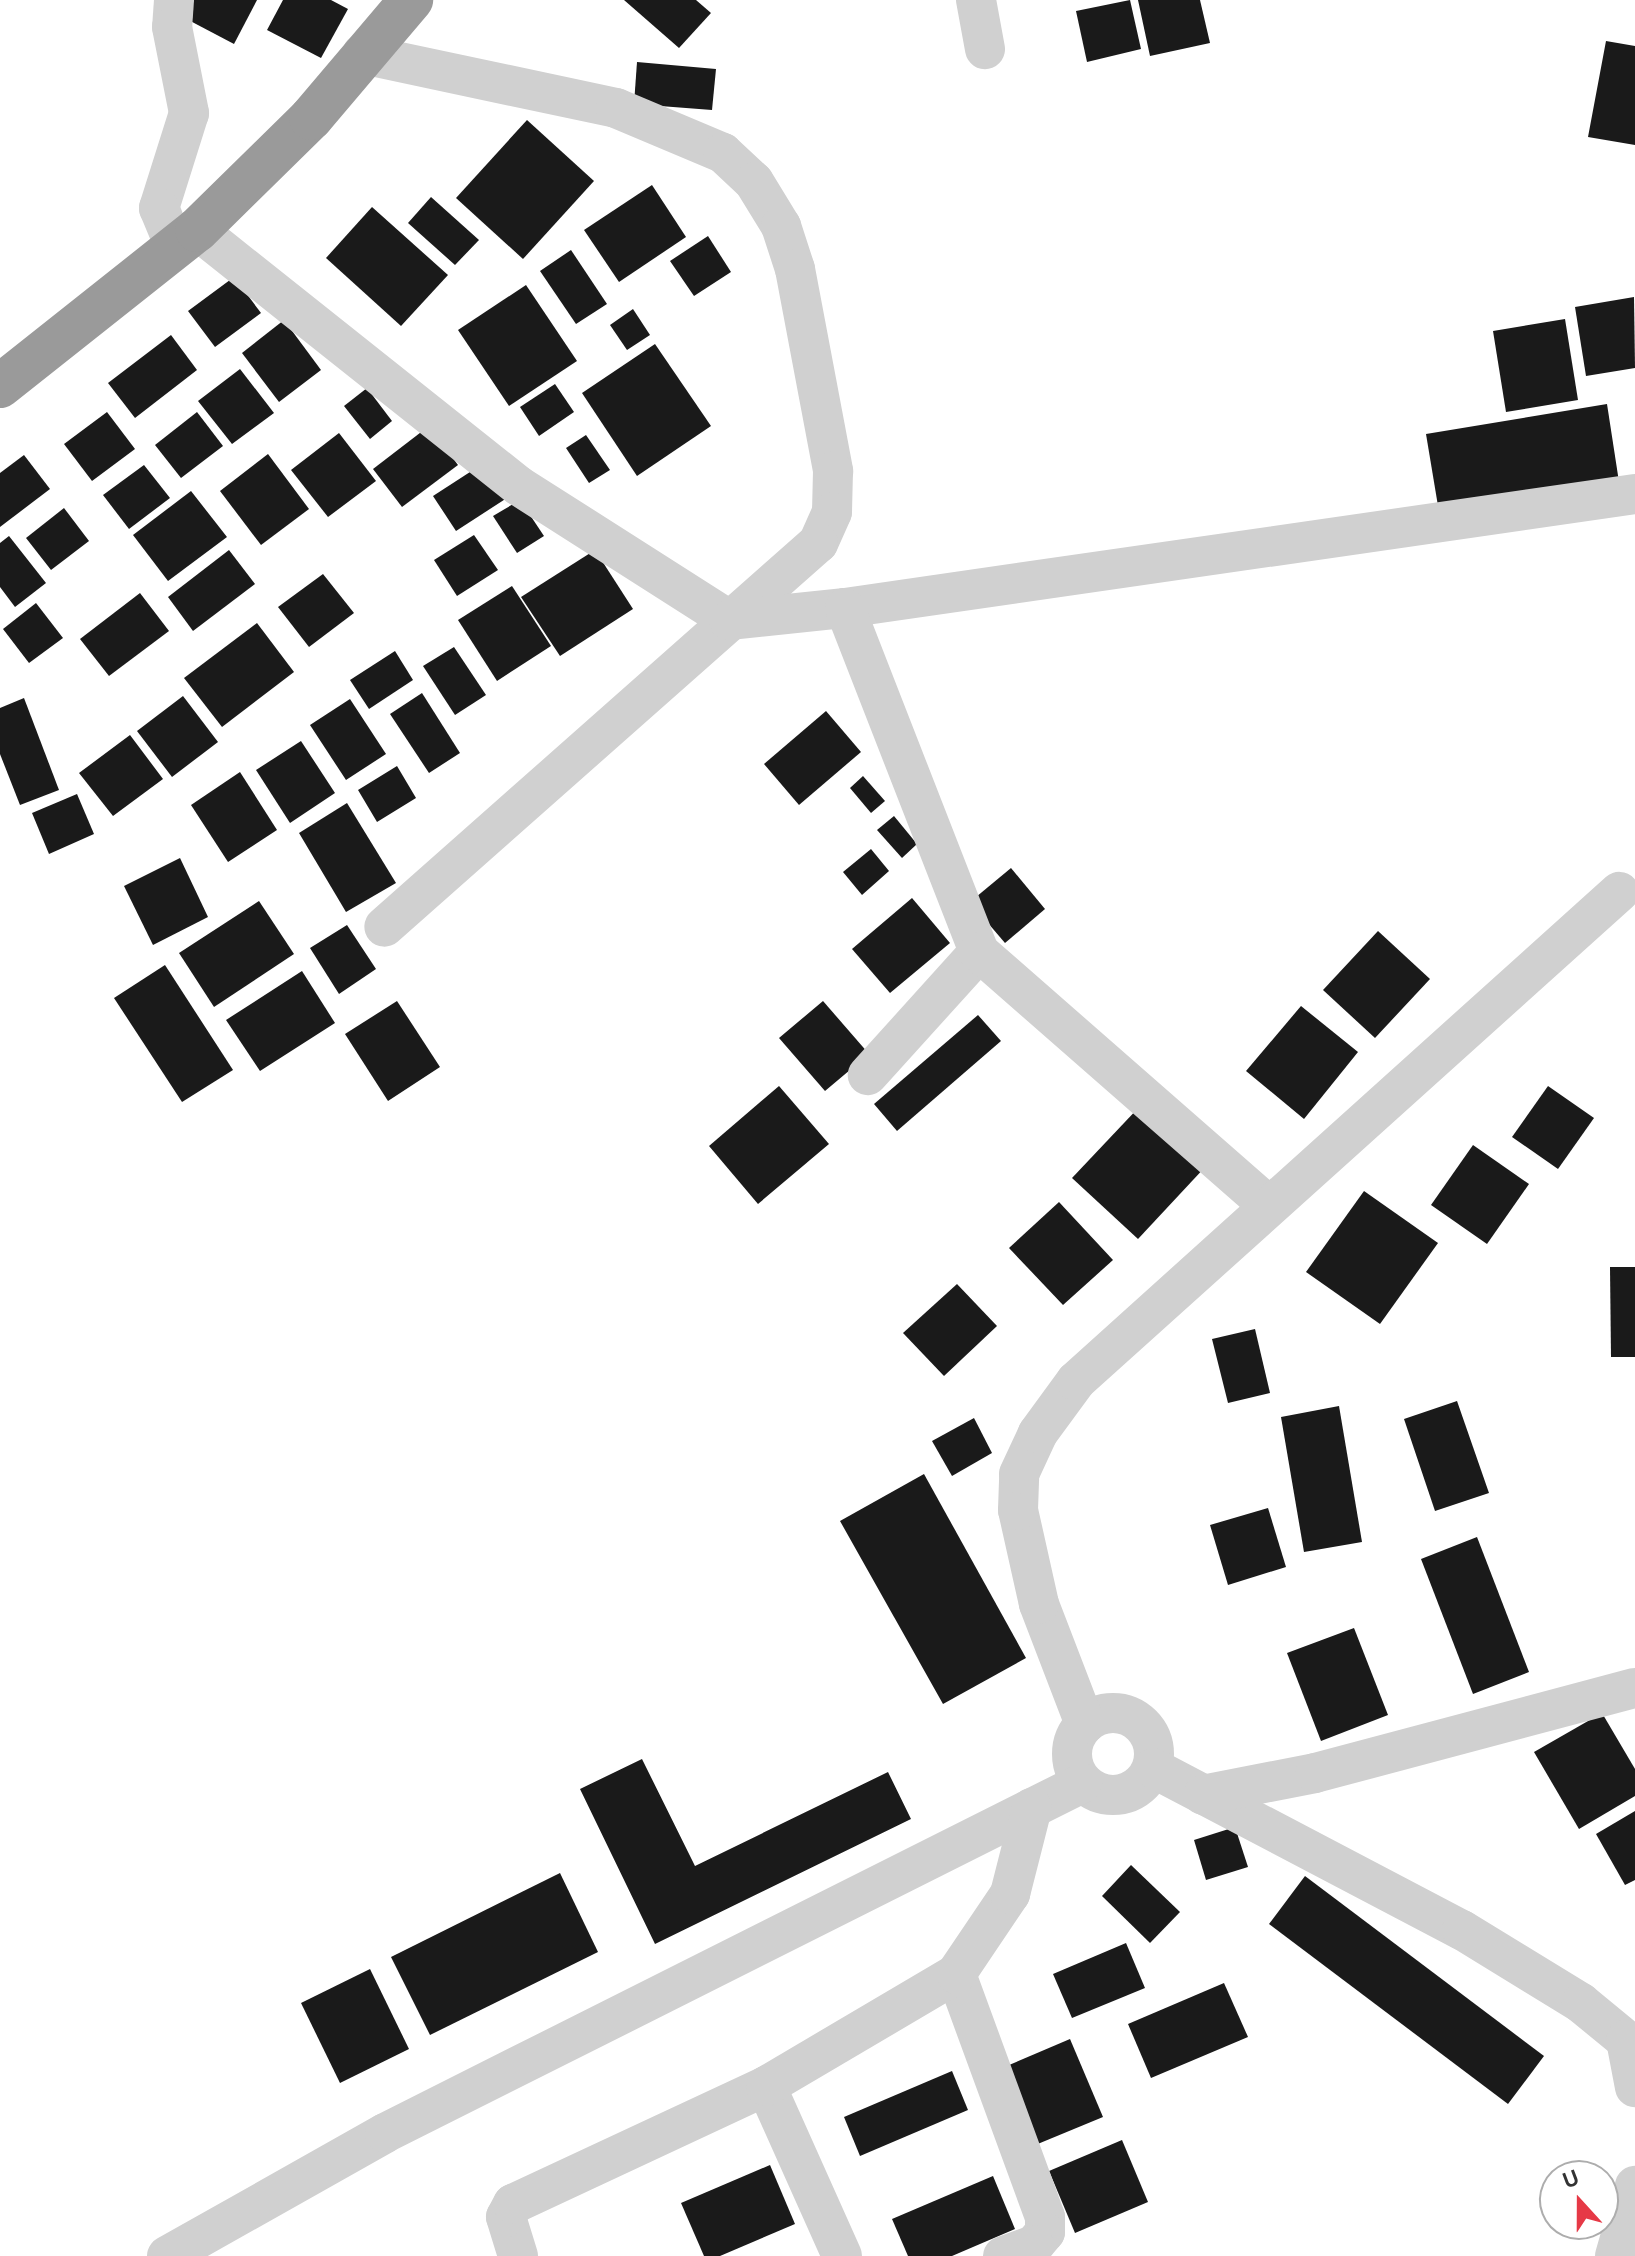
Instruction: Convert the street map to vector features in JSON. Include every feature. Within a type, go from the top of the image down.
[{"type":"highway","points":[[0,386],[186,240],[311,118],[362,54],[411,0]]},
{"type":"street","points":[[174,0],[172,27],[189,113],[159,208],[186,240],[519,486],[729,620],[845,608],[1635,494]]},
{"type":"street","points":[[976,0],[985,49]]},
{"type":"street","points":[[362,54],[616,108],[723,153],[754,182],[781,226],[795,269],[833,471],[832,512],[818,543],[384,927]]},
{"type":"street","points":[[845,608],[979,952],[1268,1205]]},
{"type":"street","points":[[1085,1724],[1039,1604],[1018,1510],[1019,1474],[1038,1433],[1076,1381],[1139,1330],[1268,1205],[1619,892]]},
{"type":"street","points":[[868,1075],[979,952]]},
{"type":"street","points":[[1203,1795],[1315,1773],[1635,1688]]},
{"type":"street","points":[[1100,1715],[1132,1718],[1153,1741],[1153,1768],[1130,1793],[1095,1793],[1082,1783],[1071,1753],[1085,1724],[1100,1715]]},
{"type":"street","points":[[1153,1768],[1462,1930],[1581,2003],[1630,2040],[1635,2087]]},
{"type":"street","points":[[167,2256],[385,2133],[1082,1783]]},
{"type":"street","points":[[518,2256],[506,2217],[513,2204],[766,2086],[956,1974],[1010,1894],[1032,1808]]},
{"type":"street","points":[[956,1974],[1045,2217],[1045,2232],[1034,2245],[1003,2256]]},
{"type":"street","points":[[766,2086],[842,2256]]},
{"type":"street","points":[[1615,2256],[1635,2186]]},
{"type":"building","points":[[184,0],[257,0],[234,44],[177,14]]},
{"type":"building","points":[[283,0],[331,0],[348,9],[321,58],[267,30]]},
{"type":"building","points":[[624,0],[696,0],[711,13],[679,48]]},
{"type":"building","points":[[1130,0],[1141,49],[1087,62],[1076,11]]},
{"type":"building","points":[[1138,0],[1200,0],[1210,43],[1150,56]]},
{"type":"building","points":[[1606,41],[1635,46],[1635,145],[1588,137]]},
{"type":"building","points":[[637,62],[716,69],[712,110],[634,104]]},
{"type":"building","points":[[527,120],[594,181],[523,259],[456,198]]},
{"type":"building","points":[[652,185],[686,237],[619,282],[584,230]]},
{"type":"building","points":[[431,197],[479,240],[455,265],[408,223]]},
{"type":"building","points":[[372,207],[448,275],[401,326],[326,258]]},
{"type":"building","points":[[708,236],[731,272],[694,296],[670,261]]},
{"type":"building","points":[[571,250],[607,304],[576,324],[540,271]]},
{"type":"building","points":[[234,277],[261,313],[215,347],[188,311]]},
{"type":"building","points":[[526,285],[577,361],[509,406],[458,330]]},
{"type":"building","points":[[1634,297],[1635,368],[1586,376],[1575,307]]},
{"type":"building","points":[[633,309],[650,335],[627,350],[610,325]]},
{"type":"building","points":[[1565,319],[1578,400],[1506,412],[1493,331]]},
{"type":"building","points":[[284,320],[321,370],[279,402],[242,353]]},
{"type":"building","points":[[171,335],[197,370],[135,418],[108,383]]},
{"type":"building","points":[[655,344],[711,426],[637,476],[582,393]]},
{"type":"building","points":[[240,369],[274,413],[232,444],[198,401]]},
{"type":"building","points":[[555,384],[574,412],[539,436],[520,407]]},
{"type":"building","points":[[367,388],[392,421],[370,439],[344,406]]},
{"type":"building","points":[[1607,404],[1619,482],[1439,512],[1426,434]]},
{"type":"building","points":[[107,412],[135,449],[92,481],[64,444]]},
{"type":"building","points":[[197,412],[223,446],[181,478],[155,445]]},
{"type":"building","points":[[429,426],[458,465],[402,507],[373,469]]},
{"type":"building","points":[[339,433],[376,481],[328,517],[291,470]]},
{"type":"building","points":[[586,435],[610,470],[589,483],[566,448]]},
{"type":"building","points":[[268,454],[309,509],[261,545],[220,491]]},
{"type":"building","points":[[24,455],[50,489],[0,527],[0,473]]},
{"type":"building","points":[[487,461],[510,496],[456,531],[433,496]]},
{"type":"building","points":[[144,465],[170,498],[129,529],[103,495]]},
{"type":"building","points":[[191,491],[227,537],[168,581],[133,535]]},
{"type":"building","points":[[520,500],[544,536],[517,553],[493,516]]},
{"type":"building","points":[[64,508],[89,541],[51,570],[26,538]]},
{"type":"building","points":[[474,535],[498,570],[457,596],[434,560]]},
{"type":"building","points":[[9,536],[46,583],[15,607],[0,587],[0,543]]},
{"type":"building","points":[[229,550],[255,584],[193,631],[168,597]]},
{"type":"building","points":[[595,550],[633,609],[560,656],[521,597]]},
{"type":"building","points":[[323,574],[354,613],[309,647],[278,607]]},
{"type":"building","points":[[512,586],[551,646],[497,681],[458,620]]},
{"type":"building","points":[[140,593],[169,631],[109,676],[80,639]]},
{"type":"building","points":[[36,603],[63,638],[29,663],[3,629]]},
{"type":"building","points":[[257,623],[294,672],[222,727],[184,678]]},
{"type":"building","points":[[454,647],[486,695],[455,715],[423,666]]},
{"type":"building","points":[[395,651],[413,680],[369,709],[350,680]]},
{"type":"building","points":[[422,693],[460,753],[429,773],[390,714]]},
{"type":"building","points":[[183,696],[218,742],[172,777],[137,731]]},
{"type":"building","points":[[24,698],[59,790],[20,805],[0,754],[0,708]]},
{"type":"building","points":[[350,699],[386,754],[346,780],[310,725]]},
{"type":"building","points":[[826,711],[861,752],[799,805],[764,764]]},
{"type":"building","points":[[130,735],[163,779],[113,816],[79,773]]},
{"type":"building","points":[[301,741],[335,793],[290,823],[256,770]]},
{"type":"building","points":[[397,766],[416,798],[377,822],[358,790]]},
{"type":"building","points":[[240,772],[277,830],[228,862],[191,805]]},
{"type":"building","points":[[863,776],[885,801],[871,813],[850,788]]},
{"type":"building","points":[[77,794],[94,834],[49,854],[32,813]]},
{"type":"building","points":[[347,803],[396,883],[346,912],[299,833]]},
{"type":"building","points":[[894,816],[917,844],[902,858],[877,830]]},
{"type":"building","points":[[871,849],[889,871],[862,895],[843,872]]},
{"type":"building","points":[[180,858],[208,917],[153,945],[124,886]]},
{"type":"building","points":[[1011,868],[1045,909],[1005,943],[970,902]]},
{"type":"building","points":[[912,898],[950,943],[890,993],[852,949]]},
{"type":"building","points":[[259,901],[294,954],[214,1007],[179,953]]},
{"type":"building","points":[[347,925],[376,969],[339,994],[310,948]]},
{"type":"building","points":[[1378,931],[1430,979],[1375,1038],[1323,990]]},
{"type":"building","points":[[165,965],[233,1070],[182,1102],[114,998]]},
{"type":"building","points":[[302,971],[335,1023],[260,1071],[226,1020]]},
{"type":"building","points":[[397,1001],[440,1067],[388,1101],[345,1034]]},
{"type":"building","points":[[823,1001],[869,1054],[825,1091],[779,1038]]},
{"type":"building","points":[[1301,1006],[1358,1052],[1304,1119],[1246,1071]]},
{"type":"building","points":[[978,1015],[1001,1041],[897,1131],[874,1104]]},
{"type":"building","points":[[779,1086],[829,1144],[758,1204],[709,1146]]},
{"type":"building","points":[[1548,1086],[1594,1118],[1558,1169],[1512,1137]]},
{"type":"building","points":[[1141,1105],[1207,1165],[1138,1239],[1072,1178]]},
{"type":"building","points":[[1473,1145],[1529,1184],[1487,1244],[1431,1205]]},
{"type":"building","points":[[1364,1191],[1438,1243],[1380,1324],[1306,1272]]},
{"type":"building","points":[[1059,1202],[1113,1260],[1063,1305],[1009,1248]]},
{"type":"building","points":[[1610,1267],[1635,1267],[1635,1357],[1611,1357]]},
{"type":"building","points":[[957,1284],[997,1326],[944,1376],[903,1333]]},
{"type":"building","points":[[1255,1329],[1270,1393],[1228,1403],[1212,1339]]},
{"type":"building","points":[[1457,1401],[1489,1493],[1435,1511],[1404,1419]]},
{"type":"building","points":[[1339,1406],[1362,1542],[1304,1552],[1281,1417]]},
{"type":"building","points":[[974,1418],[992,1453],[952,1476],[932,1441]]},
{"type":"building","points":[[924,1474],[1026,1658],[943,1704],[840,1521]]},
{"type":"building","points":[[1268,1508],[1286,1567],[1228,1585],[1210,1525]]},
{"type":"building","points":[[1477,1537],[1529,1672],[1473,1694],[1421,1559]]},
{"type":"building","points":[[1354,1628],[1388,1715],[1321,1741],[1287,1653]]},
{"type":"building","points":[[1602,1713],[1635,1769],[1635,1796],[1579,1829],[1534,1752]]},
{"type":"building","points":[[642,1759],[695,1866],[888,1772],[911,1819],[655,1944],[580,1789]]},
{"type":"building","points":[[1635,1811],[1635,1880],[1625,1885],[1596,1834]]},
{"type":"building","points":[[1235,1827],[1248,1867],[1206,1880],[1194,1840]]},
{"type":"building","points":[[1131,1865],[1180,1912],[1150,1943],[1102,1896]]},
{"type":"building","points":[[560,1873],[598,1952],[430,2035],[391,1957]]},
{"type":"building","points":[[1305,1876],[1544,2056],[1508,2104],[1269,1924]]},
{"type":"building","points":[[1126,1943],[1145,1988],[1072,2018],[1053,1974]]},
{"type":"building","points":[[370,1969],[409,2049],[340,2083],[301,2003]]},
{"type":"building","points":[[1224,1983],[1248,2037],[1151,2078],[1128,2024]]},
{"type":"building","points":[[1070,2039],[1103,2117],[1028,2148],[995,2071]]},
{"type":"building","points":[[952,2071],[968,2110],[860,2156],[844,2117]]},
{"type":"building","points":[[1122,2140],[1148,2202],[1075,2233],[1049,2171]]},
{"type":"building","points":[[770,2165],[795,2224],[720,2256],[704,2256],[681,2203]]},
{"type":"building","points":[[993,2176],[1015,2229],[952,2256],[908,2256],[892,2219]]}]
